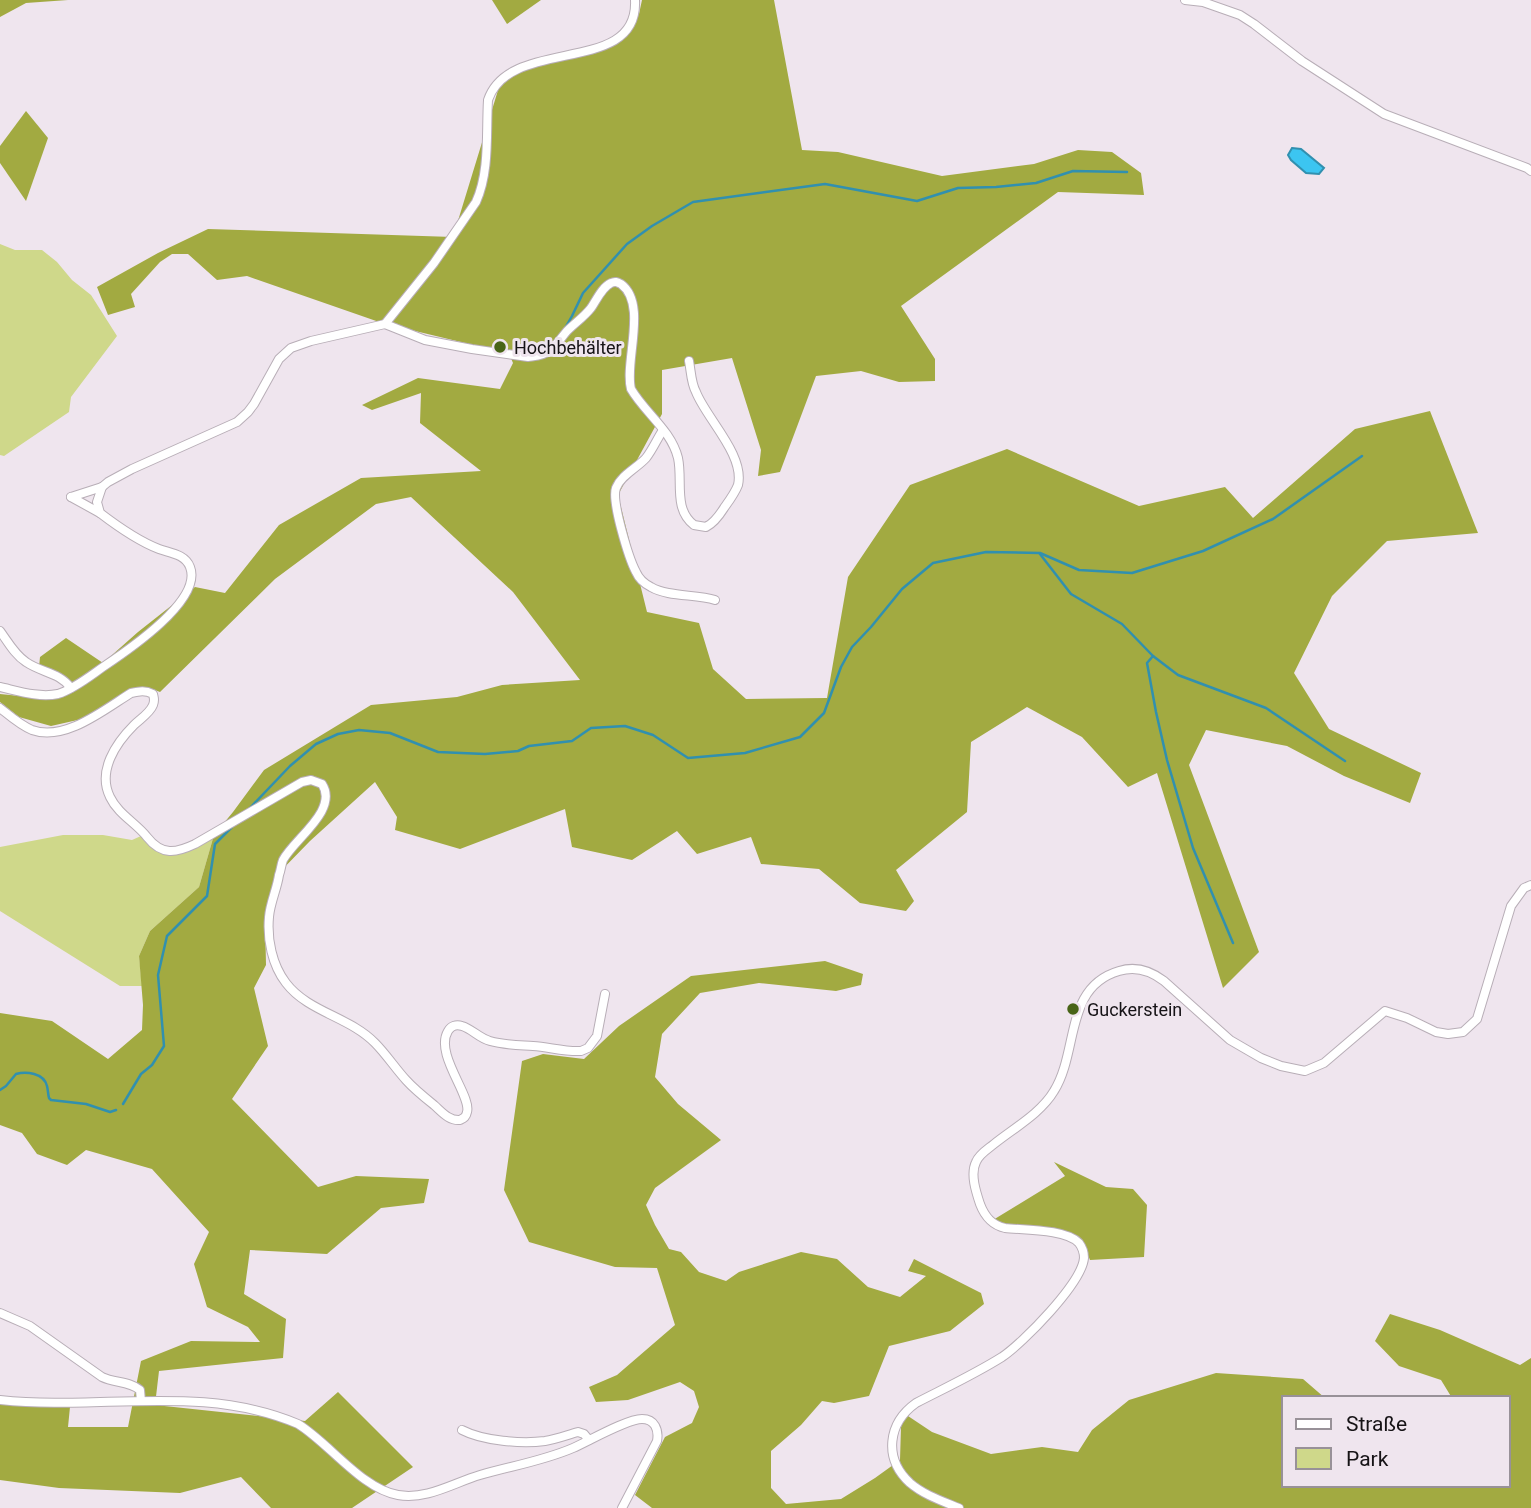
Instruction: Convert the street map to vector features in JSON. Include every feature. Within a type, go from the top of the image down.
[{"type":"street","points":[[385,324],[434,263],[480,194],[488,100],[491,92],[506,75],[519,68],[536,61],[591,50],[622,35],[632,21],[636,8],[635,0]]},
{"type":"street","points":[[1185,0],[1203,2],[1240,15],[1302,61],[1384,114],[1531,171]]},
{"type":"street","points":[[0,687],[31,694],[59,693],[71,688],[157,628],[188,586],[191,568],[186,560],[180,555],[145,543],[71,497],[102,487],[132,469],[228,427],[242,418],[254,404],[274,366],[291,348],[385,324],[436,342],[536,356],[553,348],[586,314],[608,285],[618,282],[628,291],[633,304],[629,382],[631,389],[671,441],[677,456],[682,512],[694,525],[701,527],[709,526],[715,521],[736,490],[739,478],[725,440],[695,390],[689,360]]},
{"type":"street","points":[[663,430],[648,456],[621,480],[616,488],[615,505],[626,545],[635,571],[652,588],[715,600]]},
{"type":"street","points":[[100,513],[97,502],[102,487]]},
{"type":"street","points":[[0,631],[19,657],[65,680],[71,688]]},
{"type":"street","points":[[0,708],[32,730],[51,733],[76,726],[131,693],[147,691],[153,694],[153,706],[114,750],[108,762],[105,782],[116,807],[142,830],[152,844],[166,851],[178,851],[195,844],[302,782],[311,780],[322,784],[326,791],[323,808],[287,854],[270,909],[269,930],[275,962],[286,984],[305,1000],[366,1035],[411,1085],[453,1120],[463,1119],[468,1110],[447,1051],[446,1036],[451,1028],[456,1025],[463,1026],[479,1037],[500,1043],[581,1051],[588,1048],[597,1036],[605,994]]},
{"type":"street","points":[[959,1508],[926,1494],[909,1482],[898,1467],[892,1441],[893,1432],[904,1412],[916,1403],[1001,1358],[1015,1346],[1060,1299],[1083,1264],[1083,1252],[1078,1242],[1072,1238],[999,1227],[988,1220],[978,1199],[974,1170],[979,1156],[1041,1107],[1053,1094],[1061,1077],[1082,1001],[1091,988],[1103,977],[1125,969],[1137,969],[1153,974],[1230,1040],[1261,1058],[1305,1071],[1324,1063],[1385,1012],[1407,1018],[1436,1032],[1463,1032],[1477,1019],[1511,906],[1524,888],[1531,885]]},
{"type":"street","points":[[0,1312],[39,1332],[102,1377],[135,1386],[140,1390],[141,1401]]},
{"type":"street","points":[[0,1400],[192,1401],[228,1404],[284,1419],[306,1429],[374,1485],[400,1496],[431,1493],[479,1475],[550,1456],[630,1421],[650,1420],[658,1431],[657,1441],[622,1508]]},
{"type":"street","points":[[462,1430],[509,1441],[545,1441],[578,1432],[589,1440]]},
{"type":"green space","points":[[0,0],[68,0],[26,3],[0,17]]},
{"type":"green space","points":[[492,0],[541,0],[507,24]]},
{"type":"green space","points":[[642,0],[774,0],[802,150],[838,152],[942,176],[1034,164],[1078,150],[1112,152],[1141,173],[1144,195],[1058,192],[901,306],[935,359],[935,381],[899,382],[861,371],[816,376],[780,472],[758,476],[761,450],[732,358],[662,370],[662,414],[618,495],[647,612],[699,623],[713,669],[746,699],[827,698],[848,577],[910,485],[1007,449],[1139,506],[1225,487],[1253,518],[1355,429],[1430,411],[1478,533],[1387,541],[1332,596],[1294,673],[1329,729],[1421,773],[1410,803],[1344,776],[1287,746],[1206,730],[1189,765],[1259,952],[1223,988],[1157,773],[1128,787],[1082,737],[1027,707],[971,742],[967,812],[896,870],[914,901],[906,911],[860,903],[819,869],[761,864],[751,837],[697,854],[677,831],[632,860],[572,847],[565,809],[460,849],[395,830],[397,817],[375,782],[274,878],[265,919],[266,965],[254,988],[268,1046],[232,1099],[318,1187],[356,1176],[429,1179],[424,1203],[381,1208],[327,1254],[250,1250],[244,1294],[286,1319],[283,1358],[159,1371],[155,1405],[305,1421],[338,1392],[413,1467],[352,1508],[271,1508],[241,1477],[180,1493],[59,1488],[0,1480],[0,1402],[70,1407],[68,1427],[128,1427],[141,1361],[191,1341],[260,1342],[248,1327],[207,1307],[194,1264],[209,1232],[152,1169],[86,1150],[67,1165],[37,1154],[22,1133],[0,1125],[0,1013],[52,1021],[108,1059],[142,1030],[139,956],[150,931],[199,887],[214,835],[264,770],[371,705],[457,697],[502,685],[580,680],[513,592],[411,497],[376,504],[275,579],[160,692],[138,687],[82,719],[51,726],[19,717],[0,702],[0,694],[39,698],[73,691],[39,667],[40,657],[66,638],[103,663],[195,587],[225,593],[279,525],[361,478],[481,471],[420,423],[421,393],[372,410],[362,405],[418,378],[500,389],[513,363],[505,344],[496,340],[494,350],[382,323],[247,276],[217,280],[188,254],[172,254],[160,262],[131,294],[135,307],[108,315],[97,287],[208,229],[453,237],[499,87],[523,67],[596,53],[625,38],[639,14]]},
{"type":"green space","points":[[26,111],[48,138],[26,201],[0,163],[0,146]]},
{"type":"green space","points":[[0,244],[15,250],[42,250],[91,295],[117,336],[71,397],[69,412],[4,456],[0,455]]},
{"type":"green space","points":[[63,835],[103,835],[132,840],[141,836],[161,852],[177,854],[214,835],[199,887],[150,931],[139,956],[142,986],[120,986],[0,911],[0,847]]},
{"type":"green space","points":[[825,961],[863,974],[861,985],[836,991],[759,983],[700,993],[662,1034],[655,1077],[678,1104],[721,1140],[655,1188],[646,1205],[669,1249],[681,1252],[699,1272],[726,1281],[739,1272],[801,1252],[837,1259],[868,1287],[900,1297],[926,1276],[908,1271],[914,1259],[981,1293],[984,1304],[950,1331],[889,1346],[869,1396],[834,1403],[822,1401],[801,1425],[771,1451],[771,1488],[786,1504],[841,1499],[900,1460],[901,1427],[905,1414],[932,1432],[991,1454],[1042,1447],[1078,1452],[1092,1430],[1129,1400],[1216,1373],[1303,1379],[1323,1396],[1282,1396],[1282,1487],[1510,1487],[1510,1396],[1451,1396],[1441,1380],[1399,1366],[1375,1341],[1390,1314],[1440,1330],[1520,1365],[1531,1358],[1531,1508],[652,1508],[635,1495],[665,1437],[692,1423],[699,1407],[694,1391],[680,1382],[628,1400],[596,1402],[589,1387],[617,1375],[675,1325],[657,1268],[615,1267],[529,1242],[504,1190],[522,1061],[543,1054],[584,1059],[619,1026],[691,976]]},
{"type":"green space","points":[[1054,1162],[1106,1187],[1133,1189],[1147,1205],[1144,1257],[1090,1260],[1082,1240],[993,1220],[1065,1176]]},
{"type":"water","points":[[1292,148],[1301,149],[1324,168],[1319,174],[1306,173],[1288,155]]},
{"type":"waterway","points":[[564,330],[583,293],[627,244],[693,202],[825,184],[917,201],[958,188],[1036,183],[1073,171],[1127,172]]},
{"type":"waterway","points":[[249,809],[290,766],[316,744],[338,734],[359,730],[390,733],[438,752],[485,754],[572,741],[591,728],[625,726],[653,735],[688,758],[745,753],[800,737],[824,713],[841,667],[852,647],[902,589],[933,563],[986,552],[1040,553],[1079,570],[1132,573],[1203,551],[1273,519],[1362,456]]},
{"type":"waterway","points":[[1040,554],[1071,594],[1122,624],[1153,656],[1178,675],[1266,708],[1345,761]]},
{"type":"waterway","points":[[1153,656],[1147,663],[1167,760],[1193,848],[1233,943]]},
{"type":"waterway","points":[[123,1104],[141,1074],[152,1065],[164,1046],[158,975],[167,936],[207,896],[215,844],[232,827]]},
{"type":"waterway","points":[[0,1090],[16,1074],[29,1073],[42,1078],[51,1100],[86,1104],[110,1112],[116,1110]]},
{"type":"place","name":"Hochbehälter","points":[[500,347]]},
{"type":"place","name":"Guckerstein","points":[[1073,1009]]}]
